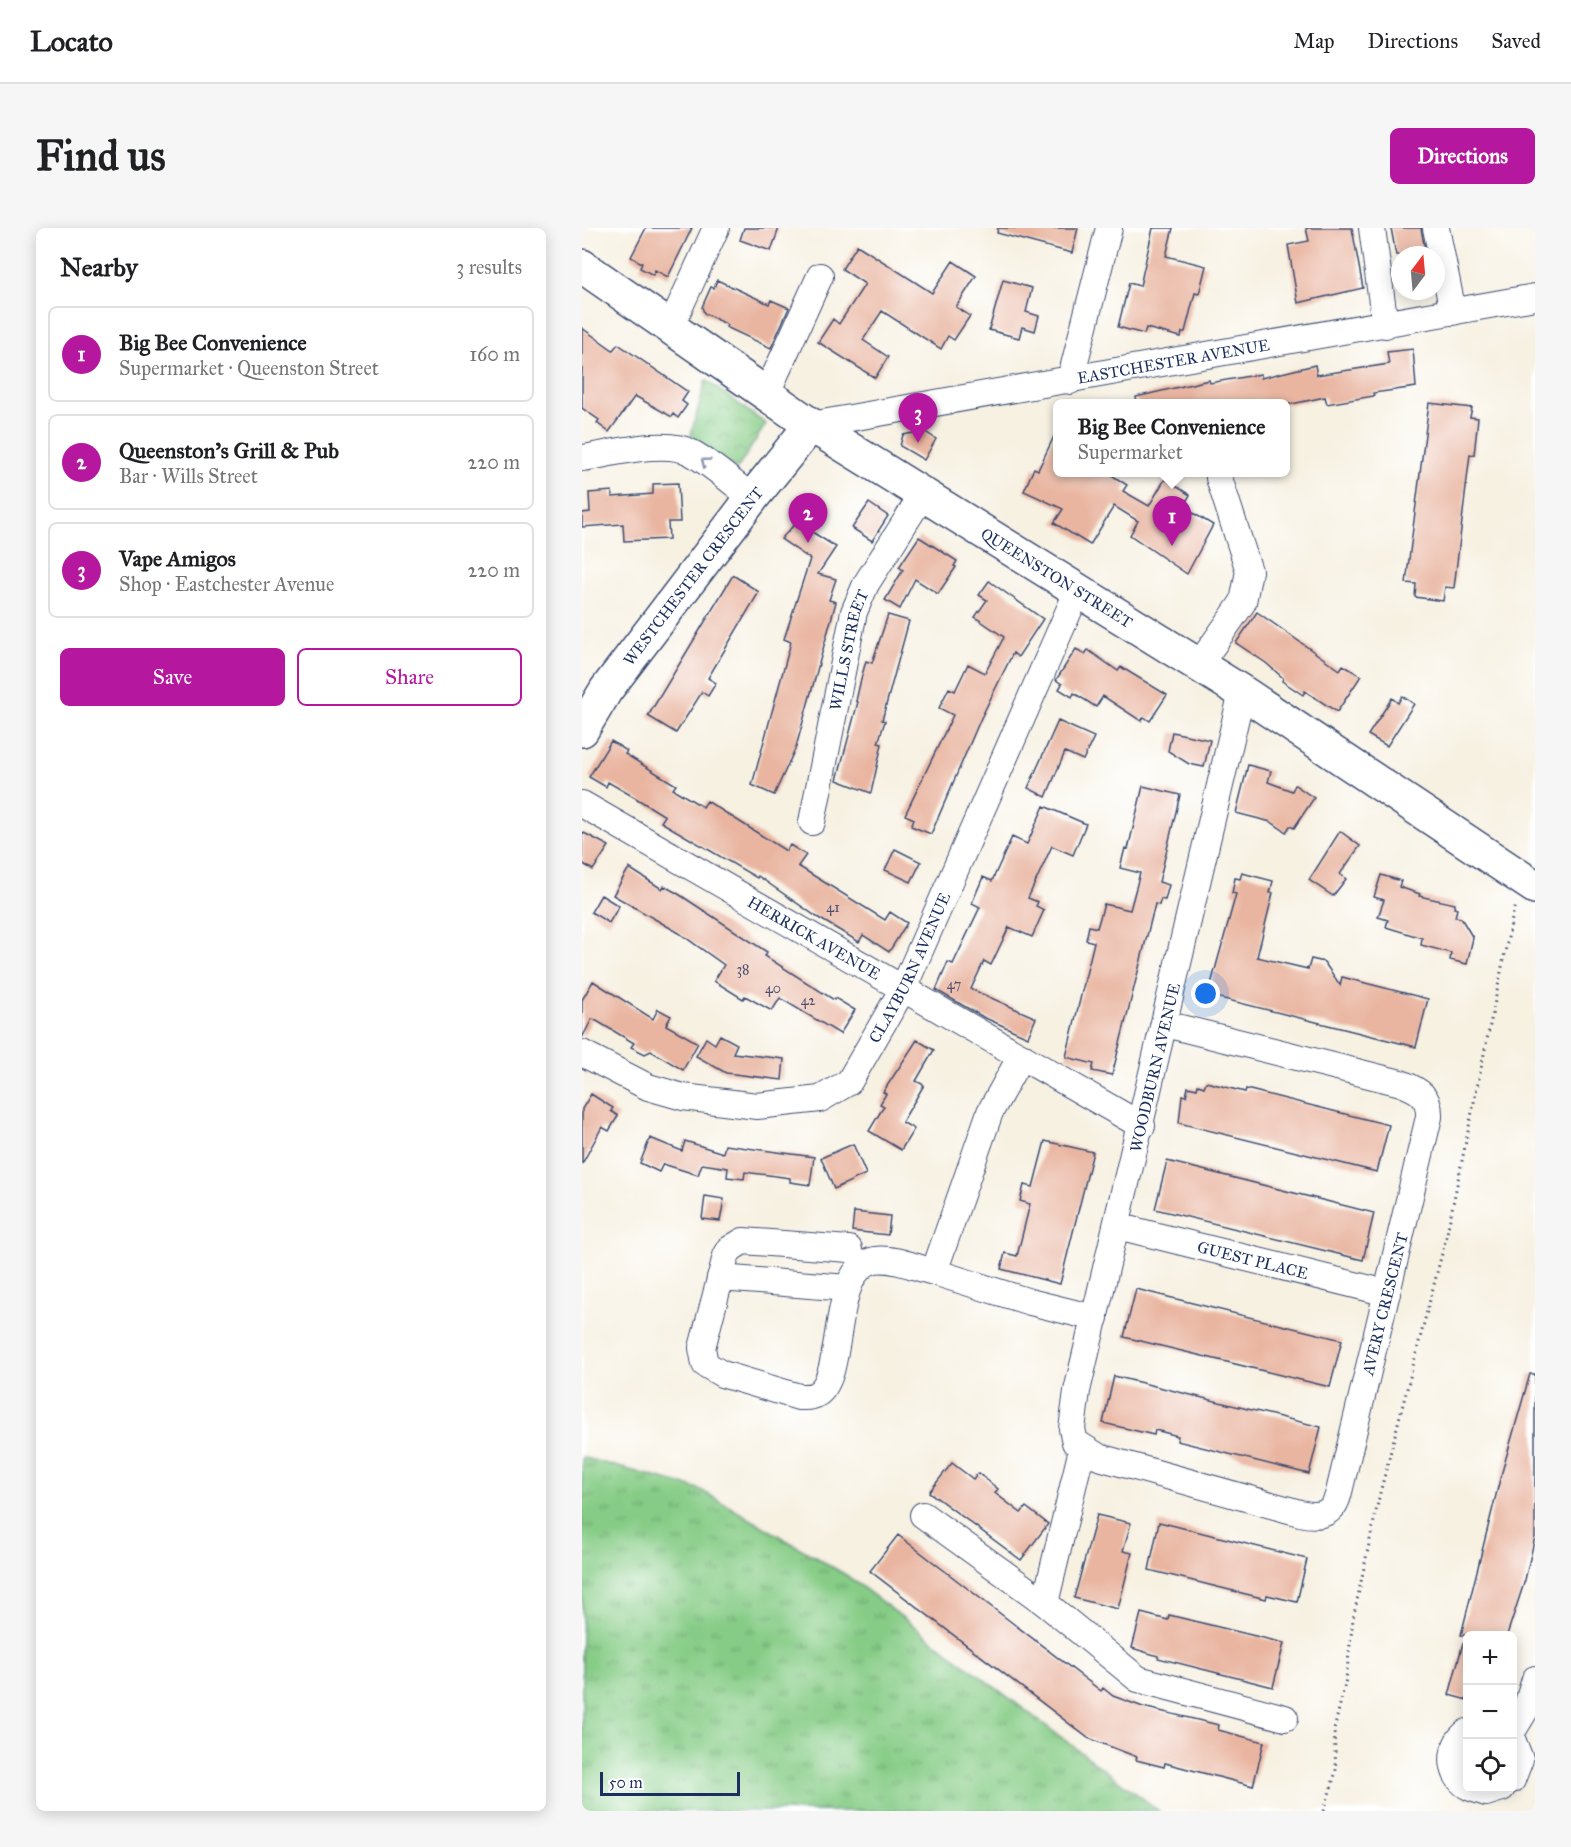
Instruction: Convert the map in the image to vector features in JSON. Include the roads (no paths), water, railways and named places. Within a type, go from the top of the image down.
[{"type":"main road","name":"QUEENSTON STREET","points":[[582,266],[812,425],[1242,692],[1525,891]]},
{"type":"main road","name":"WESTCHESTER CRESCENT","points":[[582,730],[606,690],[752,498],[812,425]]},
{"type":"street","points":[[671,326],[716,228]]},
{"type":"street","points":[[1070,381],[1110,228]]},
{"type":"street","points":[[1372,228],[1385,325]]},
{"type":"street","points":[[1436,228],[1453,312]]},
{"type":"street","points":[[766,393],[820,276]]},
{"type":"street","name":"EASTCHESTER AVENUE","points":[[812,425],[1535,297]]},
{"type":"street","points":[[582,458],[661,446],[677,447],[692,452],[752,498]]},
{"type":"street","points":[[1199,665],[1243,602],[1249,571],[1219,478]]},
{"type":"street","name":"WILLS STREET","points":[[812,822],[854,612],[866,584],[922,494]]},
{"type":"street","name":"CLAYBURN AVENUE","points":[[582,1053],[648,1087],[683,1097],[757,1106],[820,1099],[849,1082],[904,987],[1078,590]]},
{"type":"street","name":"WOODBURN AVENUE","points":[[1045,1603],[1078,1445],[1072,1428],[1076,1399],[1142,1126],[1242,692]]},
{"type":"street","name":"HERRICK AVENUE","points":[[582,804],[904,987],[1142,1126]]},
{"type":"street","name":"AVERY CRESCENT","points":[[1078,1445],[1099,1457],[1300,1513],[1319,1516],[1327,1514],[1337,1501],[1430,1117],[1423,1094],[1401,1083],[1165,1024]]},
{"type":"street","points":[[934,1272],[990,1112],[1021,1056]]},
{"type":"street","name":"GUEST PLACE","points":[[1117,1226],[1387,1293]]},
{"type":"street","points":[[849,1249],[743,1241],[730,1249],[702,1348],[705,1364],[722,1374],[799,1397],[810,1397],[824,1387],[848,1288],[861,1268],[876,1260],[934,1272],[1030,1302],[1095,1318]]},
{"type":"street","points":[[720,1278],[848,1288]]},
{"type":"street","points":[[923,1515],[1045,1603],[1138,1679],[1285,1718]]},
{"type":"street","points":[[1517,1724],[1527,1709],[1535,1679]]},
{"type":"street","points":[[1463,1737],[1455,1747],[1453,1759],[1455,1772],[1463,1781]]},
{"type":"street","points":[[1517,1745],[1520,1759],[1517,1767]]},
{"type":"place","name":"Vape Amigos","points":[[918,443]]},
{"type":"place","name":"Queenston's Grill & Pub","points":[[808,543]]},
{"type":"place","name":"Big Bee Convenience","points":[[1172,546]]}]
